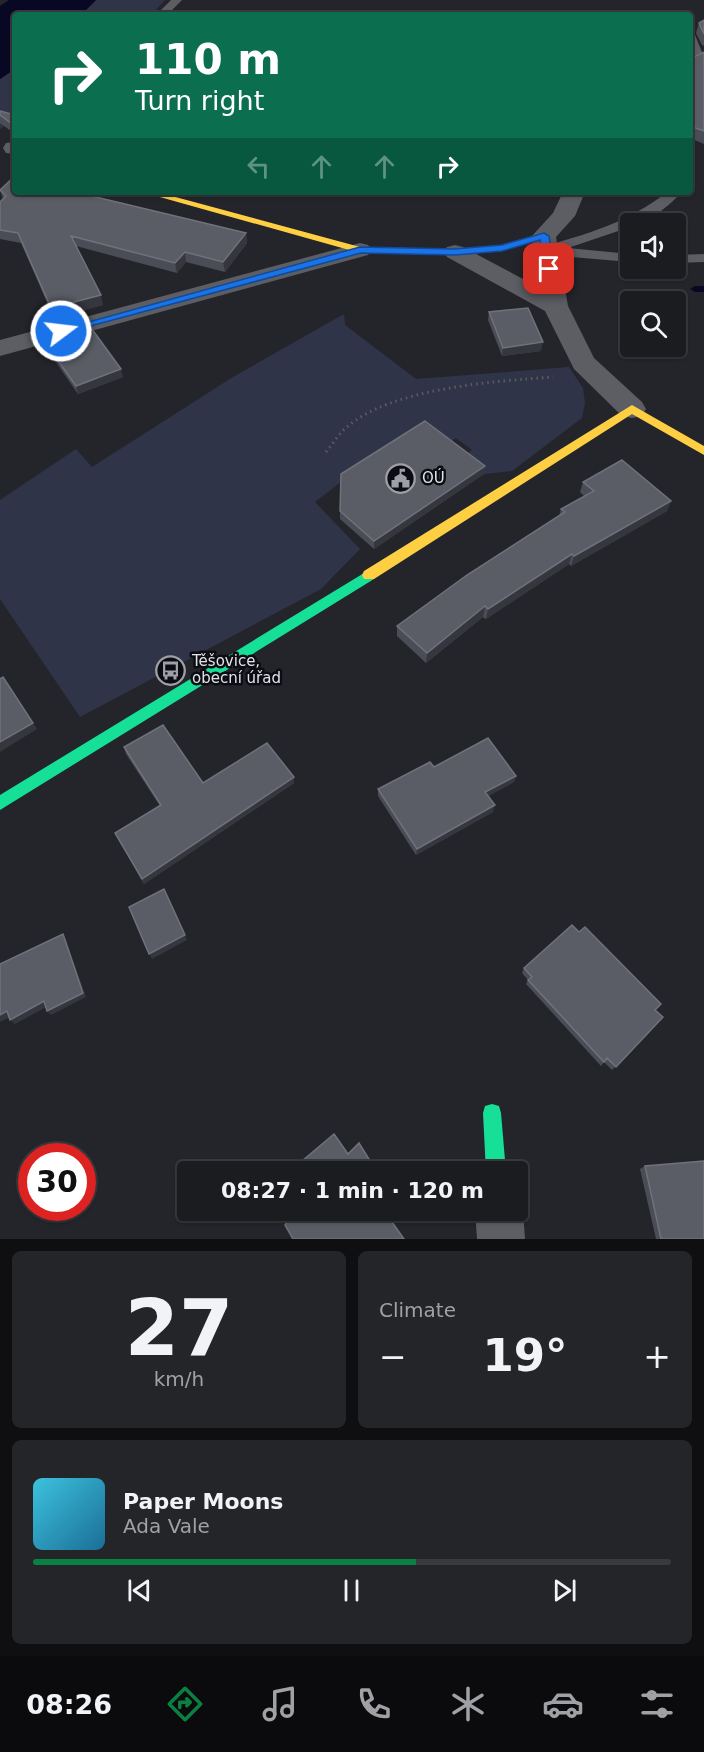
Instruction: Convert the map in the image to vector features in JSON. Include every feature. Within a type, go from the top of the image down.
[{"type":"street","points":[[170,195],[360,250],[455,252],[545,243]]},
{"type":"street","points":[[573,195],[563,216],[545,243],[555,306],[583,363],[592,374],[632,409],[704,451]]},
{"type":"street","points":[[0,348],[360,250]]},
{"type":"street","points":[[455,252],[555,306]]},
{"type":"street","points":[[0,803],[235,659],[632,409]]},
{"type":"street","points":[[492,1113],[495,1161]]},
{"type":"street","points":[[500,1221],[501,1239]]},
{"type":"lane","points":[[163,12],[177,0]]},
{"type":"lane","points":[[545,243],[608,234],[652,213],[672,195]]},
{"type":"lane","points":[[545,243],[620,256]]},
{"type":"lane","points":[[686,259],[704,258]]},
{"type":"path","points":[[326,452],[348,425],[386,407],[444,389],[592,374]]},
{"type":"shaded area","points":[[9,0],[96,0],[84,12],[12,12],[12,71],[0,79],[0,6]]},
{"type":"shaded area","points":[[96,0],[165,0],[154,12],[84,12]]},
{"type":"shaded area","points":[[12,71],[12,120],[0,129],[0,79]]},
{"type":"shaded area","points":[[344,314],[345,325],[416,379],[569,367],[583,388],[585,403],[582,418],[512,471],[484,474],[462,457],[472,450],[456,438],[446,445],[341,482],[315,502],[360,549],[321,589],[80,717],[0,599],[0,500],[76,449],[92,467],[233,377]]},
{"type":"building","points":[[704,20],[704,34],[699,23]]},
{"type":"building","points":[[704,52],[704,131],[693,127],[693,56]]},
{"type":"building","points":[[0,111],[12,114],[12,124],[0,115]]},
{"type":"building","points":[[12,179],[12,195],[88,195],[246,233],[223,262],[185,252],[175,263],[71,236],[101,295],[51,308],[18,233],[0,230],[0,202],[6,196],[0,190]]},
{"type":"building","points":[[528,308],[543,342],[503,348],[489,312]]},
{"type":"building","points":[[89,325],[121,369],[76,386],[42,338]]},
{"type":"building","points":[[425,421],[485,466],[374,541],[340,511],[341,474]]},
{"type":"building","points":[[622,460],[671,501],[574,556],[572,554],[488,609],[485,606],[427,653],[397,626],[467,575],[565,512],[561,509],[594,491],[583,482]]},
{"type":"building","points":[[3,677],[33,723],[0,742],[0,679]]},
{"type":"building","points":[[163,725],[203,783],[267,743],[294,777],[142,879],[115,833],[161,805],[124,747]]},
{"type":"building","points":[[488,738],[516,776],[485,792],[495,805],[417,849],[378,789],[430,762],[434,767]]},
{"type":"building","points":[[164,889],[185,935],[149,954],[129,907]]},
{"type":"building","points":[[572,925],[579,932],[585,927],[661,1004],[655,1010],[663,1017],[616,1067],[607,1058],[604,1062],[528,980],[532,977],[524,968]]},
{"type":"building","points":[[63,934],[83,993],[47,1011],[44,1001],[10,1020],[7,1011],[0,1015],[0,964]]},
{"type":"building","points":[[334,1134],[348,1154],[359,1143],[370,1161],[302,1161]]},
{"type":"building","points":[[704,1161],[704,1239],[661,1239],[645,1166]]},
{"type":"building","points":[[288,1221],[391,1221],[404,1239],[293,1239],[285,1225]]},
{"type":"waterway","points":[[695,289],[704,289]]},
{"type":"traffic: fast","points":[[0,803],[369,575]]},
{"type":"traffic: fast","points":[[492,1113],[495,1161]]},
{"type":"traffic: slow","points":[[158,195],[360,250],[455,252],[502,248],[544,236]]},
{"type":"traffic: slow","points":[[369,575],[632,409],[704,451]]},
{"type":"place","name":"OÚ","points":[[401,478]]},
{"type":"place","name":"Těšovice, obecní úřad","points":[[171,670]]},
{"type":"route","points":[[61,331],[360,250],[455,252],[502,248],[544,236],[549,269]]}]
